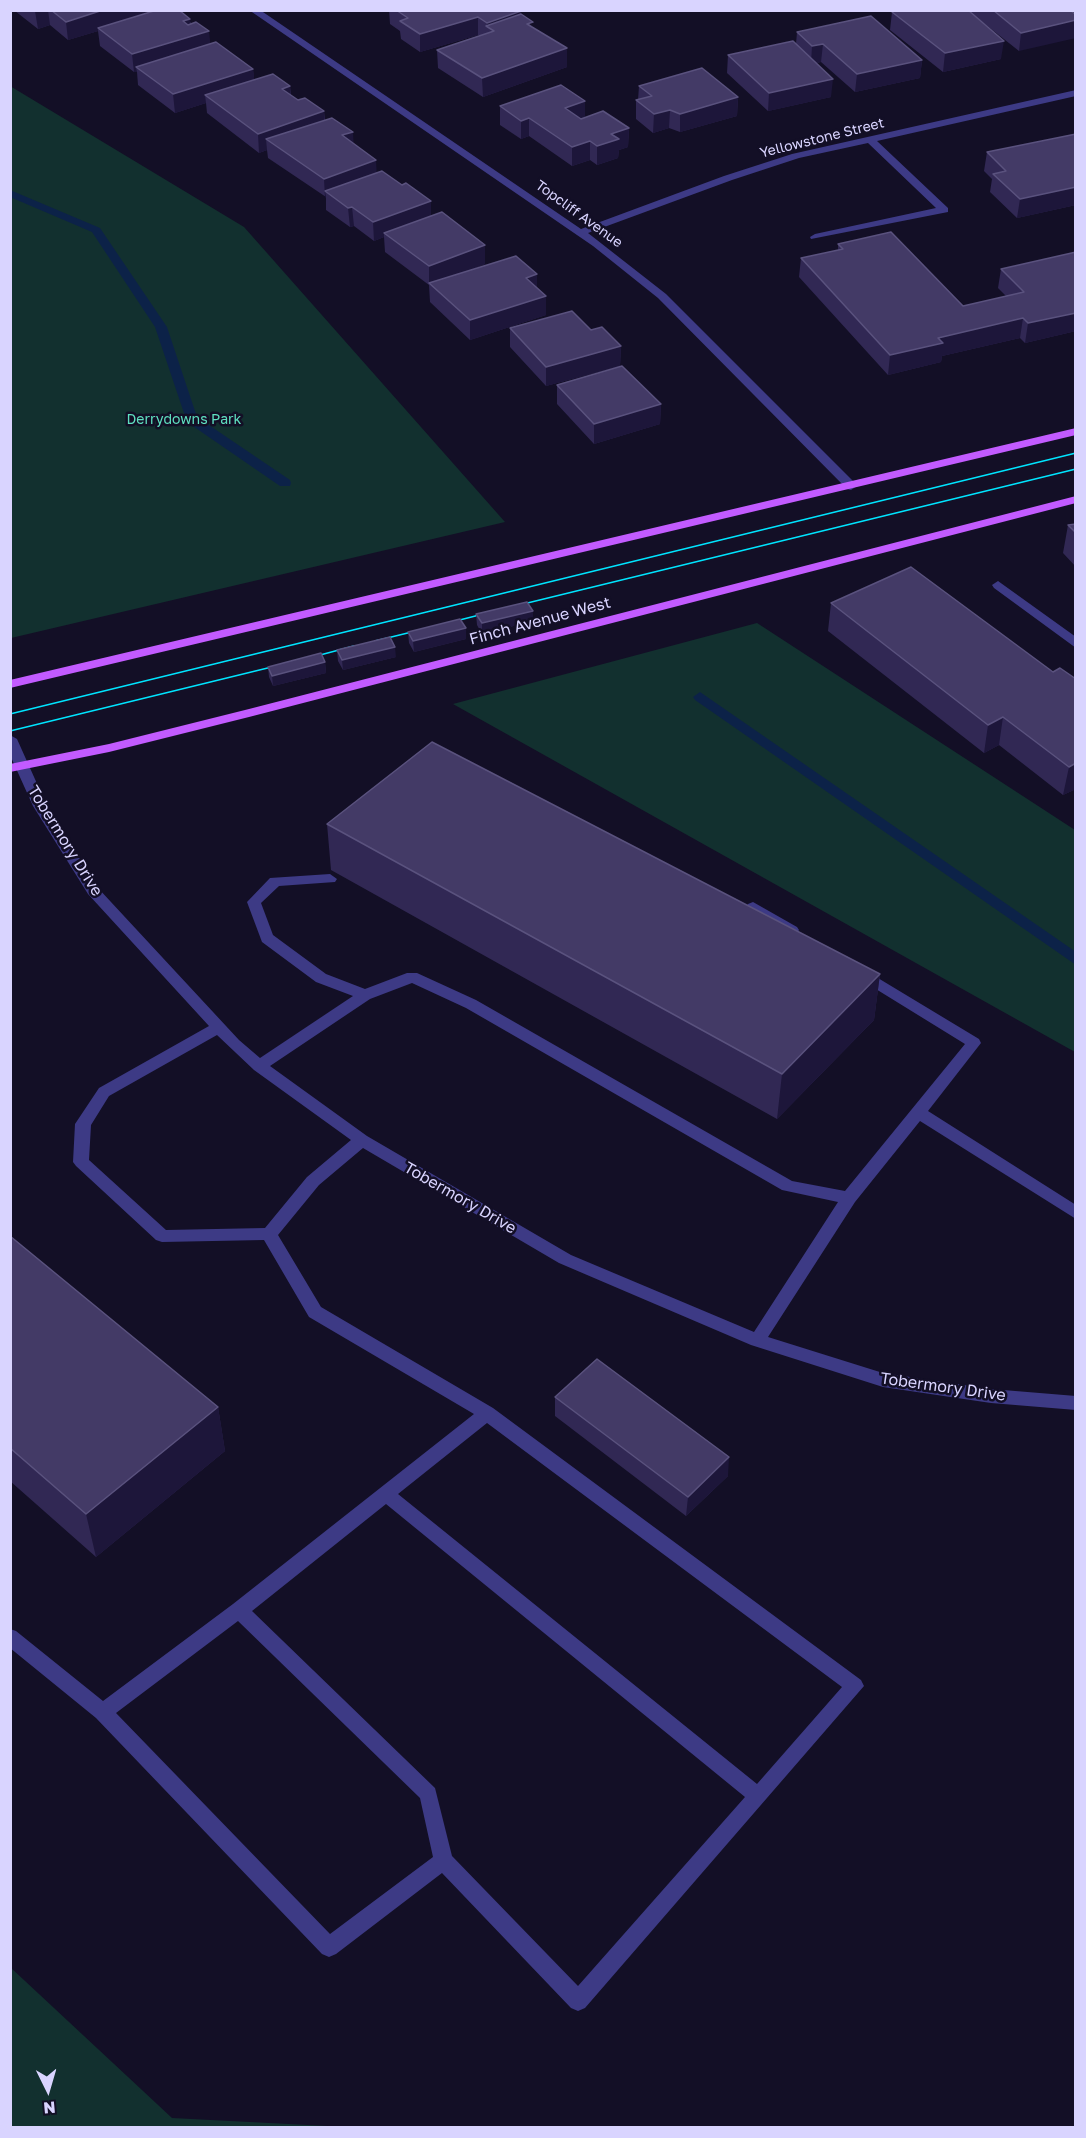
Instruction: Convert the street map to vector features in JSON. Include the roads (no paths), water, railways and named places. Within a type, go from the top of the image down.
[{"type":"main road","points":[[10,684],[1076,431]]},
{"type":"main road","name":"Finch Avenue West","points":[[16,767],[109,748],[249,713],[1076,499]]},
{"type":"street","name":"Topcliff Avenue","points":[[253,10],[582,232],[662,296],[851,486]]},
{"type":"street","name":"Yellowstone Street","points":[[582,232],[728,178],[796,156],[1076,93]]},
{"type":"street","points":[[815,237],[944,210],[870,139]]},
{"type":"street","points":[[998,585],[1076,644]]},
{"type":"street","name":"Tobermory Drive","points":[[10,739],[16,767],[93,891],[258,1066],[362,1140],[565,1259],[757,1340],[883,1380],[991,1396],[1076,1403]]},
{"type":"street","points":[[330,879],[275,881],[254,902],[267,938],[321,978],[365,994]]},
{"type":"street","points":[[753,907],[803,938]]},
{"type":"street","points":[[757,1340],[849,1198],[974,1043],[853,968]]},
{"type":"street","points":[[258,1066],[365,994],[412,977],[471,1004],[788,1186],[849,1198]]},
{"type":"street","points":[[219,1027],[104,1092],[83,1124],[81,1162],[162,1236],[269,1233],[313,1181],[362,1140]]},
{"type":"street","points":[[918,1112],[1076,1213]]},
{"type":"street","points":[[239,1610],[428,1794],[443,1861],[578,2001],[855,1686],[487,1413],[315,1312],[269,1233]]},
{"type":"street","points":[[103,1712],[239,1610],[487,1413]]},
{"type":"street","points":[[385,1493],[758,1796]]},
{"type":"street","points":[[10,1637],[103,1712],[329,1947],[443,1861]]},
{"type":"waterway","points":[[10,193],[96,230],[161,327],[191,419],[285,483]]},
{"type":"waterway","points":[[700,697],[1076,960]]},
{"type":"tram line","points":[[10,714],[1076,453]]},
{"type":"tram line","points":[[511,607],[1076,469]]},
{"type":"tram line","points":[[444,624],[491,612]]},
{"type":"tram line","points":[[375,641],[424,629]]},
{"type":"tram line","points":[[305,659],[354,646]]},
{"type":"tram line","points":[[10,731],[284,664]]},
{"type":"park label","name":"Derrydowns Park","points":[[184,420]]}]
